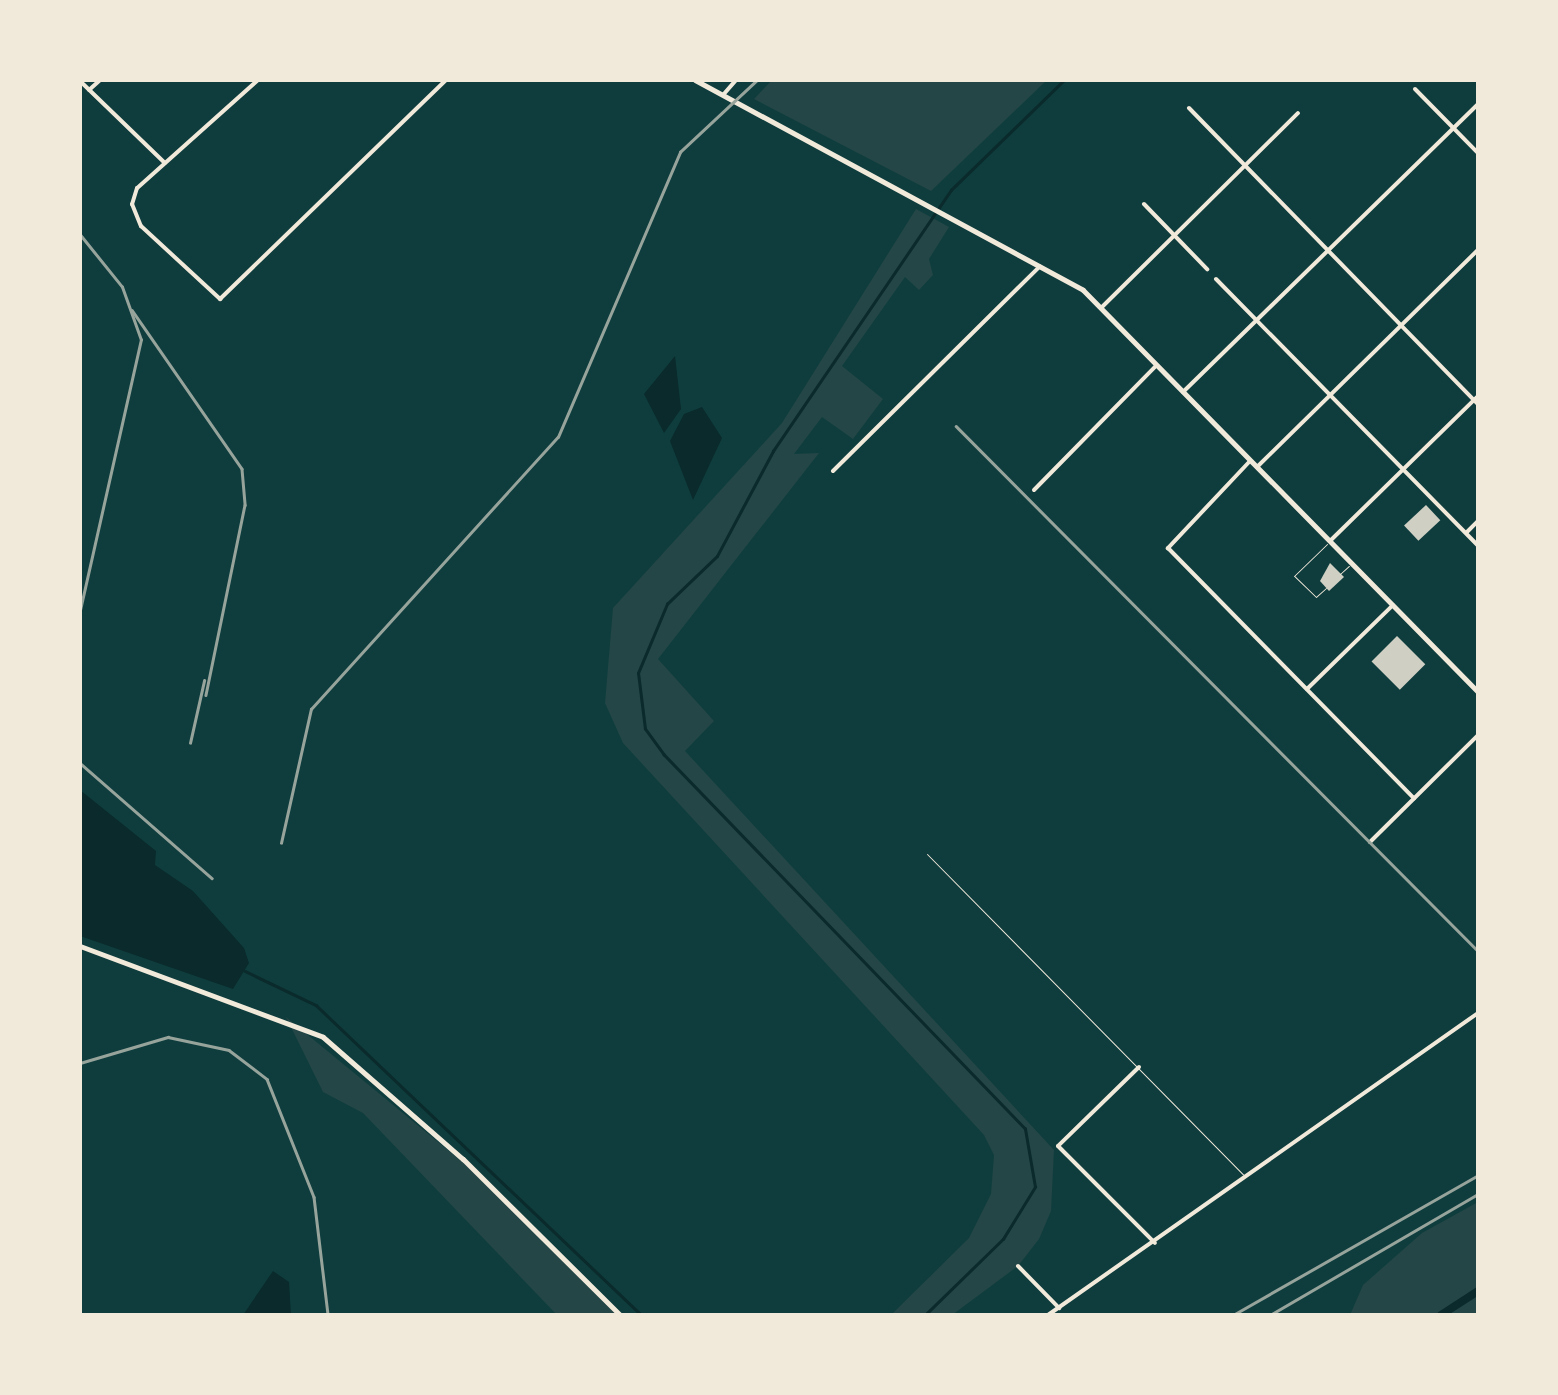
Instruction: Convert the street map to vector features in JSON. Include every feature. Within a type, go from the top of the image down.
[{"type":"main road","points":[[695,80],[1040,266],[1101,308],[1478,692]]},
{"type":"main road","points":[[80,946],[323,1037],[463,1158],[620,1315]]},
{"type":"street","points":[[89,90],[100,80]]},
{"type":"street","points":[[258,80],[165,163],[132,201],[141,226],[217,298],[229,297],[446,80]]},
{"type":"street","points":[[723,95],[736,80]]},
{"type":"street","points":[[80,81],[165,163]]},
{"type":"street","points":[[1415,89],[1478,153]]},
{"type":"street","points":[[1184,392],[1478,104]]},
{"type":"street","points":[[1189,108],[1477,400],[1330,542]]},
{"type":"street","points":[[1101,308],[1298,113]]},
{"type":"street","points":[[1144,204],[1207,269]]},
{"type":"street","points":[[1256,467],[1478,250]]},
{"type":"street","points":[[832,472],[1040,266]]},
{"type":"street","points":[[1216,279],[1478,546]]},
{"type":"street","points":[[1034,490],[1157,365]]},
{"type":"street","points":[[1250,461],[1168,548],[1414,798]]},
{"type":"street","points":[[1466,533],[1478,521]]},
{"type":"street","points":[[1306,689],[1393,605]]},
{"type":"street","points":[[1370,842],[1478,734]]},
{"type":"street","points":[[1048,1315],[1249,1180],[1478,1013]]},
{"type":"street","points":[[1139,1068],[1058,1146],[1154,1244]]},
{"type":"street","points":[[1018,1266],[1059,1308]]},
{"type":"lane","points":[[1326,588],[1316,597],[1294,576],[1330,542]]},
{"type":"lane","points":[[1340,574],[1351,563]]},
{"type":"lane","points":[[927,854],[1249,1180]]},
{"type":"shaded area","points":[[772,80],[1047,80],[931,191],[754,99]]},
{"type":"shaded area","points":[[916,209],[949,227],[929,259],[933,275],[919,290],[905,277],[842,366],[883,399],[853,439],[822,417],[794,454],[819,453],[658,659],[714,721],[685,751],[1054,1150],[1051,1211],[1039,1239],[1018,1266],[952,1315],[891,1315],[969,1238],[991,1194],[994,1155],[984,1135],[623,743],[605,703],[613,608],[782,423]]},
{"type":"shaded area","points":[[675,356],[681,409],[664,433],[644,394]]},
{"type":"shaded area","points":[[702,407],[722,438],[693,500],[670,441],[684,414]]},
{"type":"shaded area","points":[[80,790],[156,851],[155,865],[193,891],[244,948],[249,963],[233,989],[80,936]]},
{"type":"shaded area","points":[[286,1017],[499,1192],[620,1315],[557,1315],[363,1113],[323,1092]]},
{"type":"shaded area","points":[[1478,1202],[1478,1315],[1350,1315],[1363,1285],[1422,1233]]},
{"type":"shaded area","points":[[273,1271],[289,1282],[291,1315],[243,1315]]},
{"type":"building","points":[[1426,505],[1440,520],[1418,541],[1404,525]]},
{"type":"building","points":[[1330,563],[1344,577],[1329,591],[1320,581]]},
{"type":"building","points":[[1397,636],[1425,664],[1400,690],[1372,661]]},
{"type":"waterway","points":[[925,1315],[1003,1239],[1035,1187],[1025,1129],[664,755],[645,729],[638,673],[667,604],[717,556],[773,451],[951,190],[1064,80]]},
{"type":"waterway","points":[[245,971],[316,1005],[641,1315]]},
{"type":"waterway","points":[[1441,1315],[1478,1291]]},
{"type":"railway","points":[[281,843],[311,709],[558,437],[680,152],[757,80]]},
{"type":"railway","points":[[80,235],[122,287],[141,340],[80,610]]},
{"type":"railway","points":[[132,310],[242,469],[245,505],[206,695]]},
{"type":"railway","points":[[956,426],[1478,951]]},
{"type":"railway","points":[[190,743],[204,681]]},
{"type":"railway","points":[[80,763],[212,878]]},
{"type":"railway","points":[[80,1063],[168,1037],[229,1050],[267,1079],[314,1197],[328,1315]]},
{"type":"railway","points":[[1233,1315],[1478,1175]]},
{"type":"railway","points":[[1270,1315],[1478,1194]]}]
